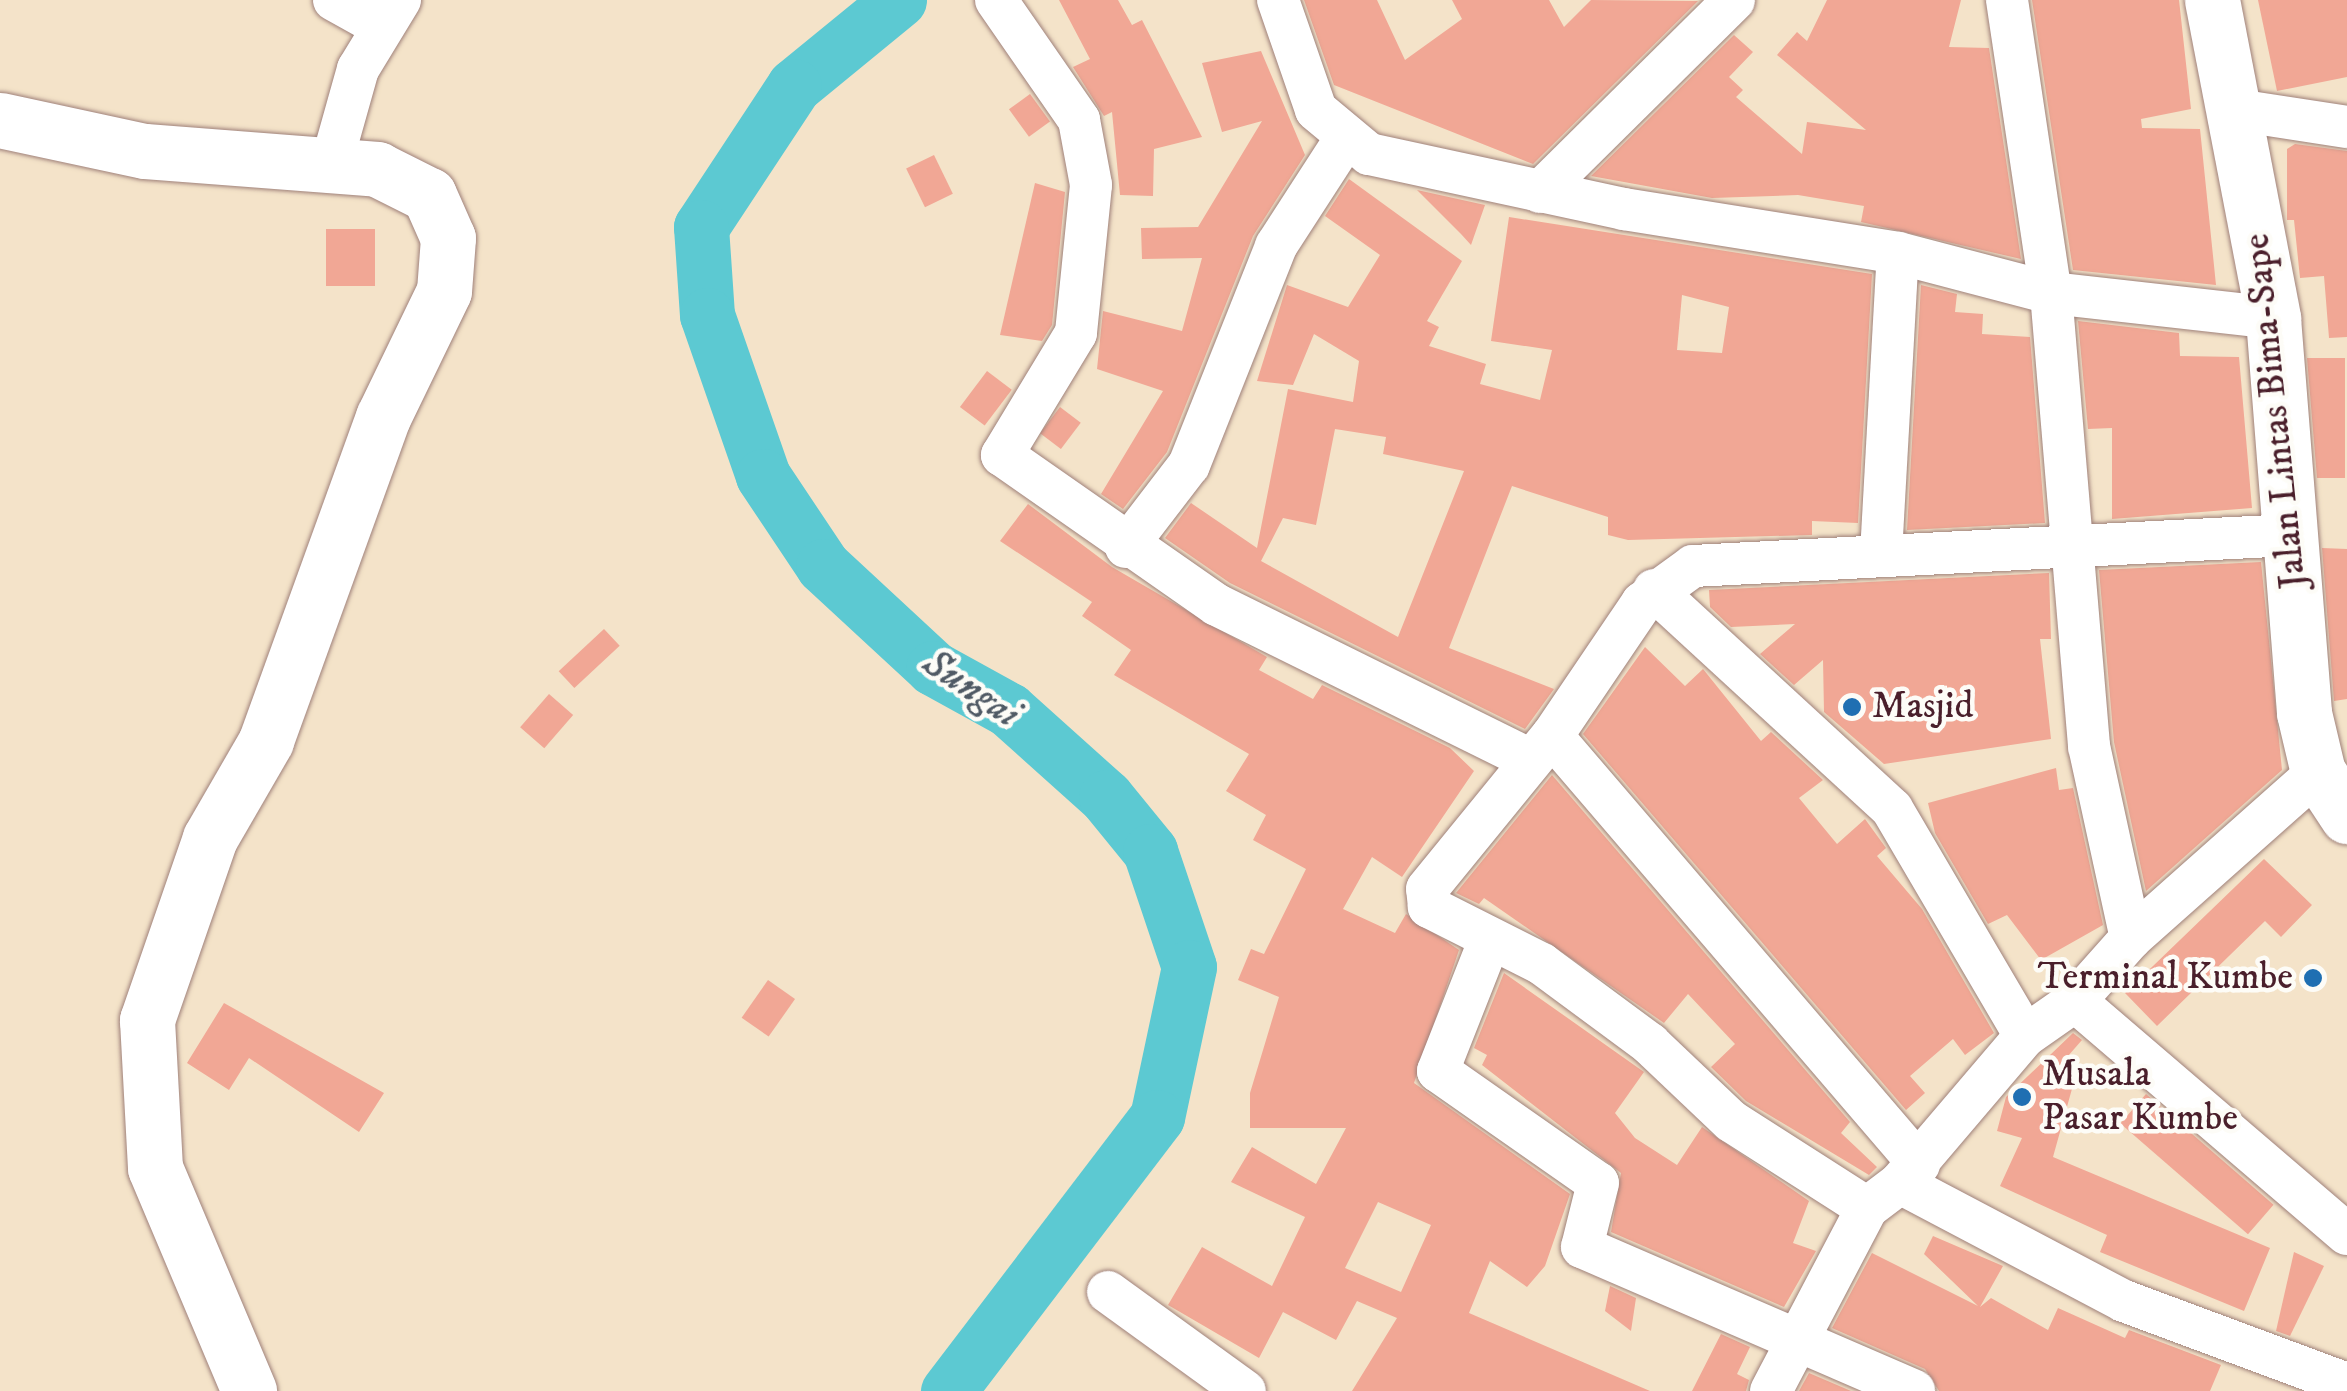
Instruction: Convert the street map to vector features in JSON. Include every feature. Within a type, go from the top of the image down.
[{"type":"highway","name":"Jalan Lintas Bima-Sape","points":[[2212,0],[2273,318],[2290,535],[2332,794]]},
{"type":"highway","points":[[0,120],[145,151],[377,169],[428,195],[451,260],[346,513],[266,741],[210,838],[147,1020],[155,1168],[249,1391]]},
{"type":"street","points":[[330,165],[390,13],[334,0]]},
{"type":"street","points":[[996,0],[1079,120],[1091,185],[1076,333],[1002,455],[1126,547],[1216,605],[1541,748],[1895,1185]]},
{"type":"street","points":[[1278,0],[1316,110],[1344,141],[1540,192],[1898,253],[2051,293],[2273,318]]},
{"type":"street","points":[[1540,192],[1734,0]]},
{"type":"street","points":[[2007,0],[2051,293],[2076,542],[2088,746],[2131,938]]},
{"type":"street","points":[[2236,110],[2347,127]]},
{"type":"street","points":[[1126,547],[1189,465],[1276,246],[1344,141]]},
{"type":"street","points":[[1881,554],[1898,253]]},
{"type":"street","points":[[2290,535],[2076,542],[1694,566],[1654,590],[1541,748],[1424,897],[1490,939],[1542,964],[1650,1044],[1731,1121],[1895,1185],[2124,1301],[2347,1384]]},
{"type":"street","points":[[1654,590],[1892,809],[2025,1036]]},
{"type":"street","points":[[1771,1391],[1796,1337],[1895,1185],[2025,1036],[2075,1001],[2131,938],[2332,794]]},
{"type":"street","points":[[1490,939],[1438,1062],[1444,1080],[1598,1183],[1582,1247],[1914,1391]]},
{"type":"street","points":[[2075,1001],[2347,1234]]},
{"type":"street","points":[[1108,1292],[1245,1391]]},
{"type":"building","points":[[1059,0],[1118,0],[1132,25],[1142,20],[1202,137],[1154,149],[1153,196],[1120,195],[1112,112],[1104,116],[1073,67],[1090,59]]},
{"type":"building","points":[[1304,0],[1377,0],[1405,60],[1462,19],[1452,0],[1549,0],[1564,27],[1591,0],[1698,1],[1533,164],[1334,85]]},
{"type":"building","points":[[1827,0],[1961,0],[1949,47],[1989,48],[2021,259],[1861,222],[1864,206],[1798,195],[1712,198],[1591,176],[1734,35],[1753,52],[1729,77],[1743,90],[1736,97],[1802,154],[1807,122],[1866,130],[1777,55],[1797,32],[1807,41]]},
{"type":"building","points":[[2032,0],[2179,0],[2191,109],[2141,119],[2142,128],[2200,129],[2216,285],[2073,270]]},
{"type":"building","points":[[2258,0],[2347,0],[2347,77],[2277,91]]},
{"type":"building","points":[[1261,51],[1305,155],[1253,236],[1167,452],[1123,509],[1101,494],[1163,391],[1097,369],[1103,311],[1182,331],[1202,258],[1142,259],[1141,228],[1198,227],[1262,121],[1222,132],[1202,63]]},
{"type":"building","points":[[1030,94],[1050,122],[1029,137],[1009,109]]},
{"type":"building","points":[[2295,144],[2347,151],[2347,337],[2329,338],[2324,276],[2300,278],[2294,220],[2287,220],[2287,149]]},
{"type":"building","points":[[934,155],[953,194],[925,207],[906,169]]},
{"type":"building","points":[[1349,179],[1462,261],[1427,321],[1439,327],[1429,346],[1486,364],[1480,384],[1540,400],[1552,350],[1491,341],[1509,217],[1872,274],[1858,523],[1812,521],[1812,535],[1628,540],[1608,535],[1608,517],[1512,486],[1449,648],[1554,689],[1525,729],[1230,583],[1165,538],[1191,503],[1257,548],[1288,389],[1353,402],[1359,361],[1314,334],[1293,385],[1257,381],[1287,285],[1348,307],[1380,255],[1325,216]],"holes":[[[1682,295],[1729,307],[1722,353],[1677,350]],[[1335,429],[1386,437],[1383,454],[1464,471],[1398,637],[1261,561],[1283,518],[1316,525]]]},
{"type":"building","points":[[1035,183],[1065,192],[1052,325],[1042,341],[1000,335]]},
{"type":"building","points":[[1417,190],[1485,205],[1471,245],[1461,234]]},
{"type":"building","points":[[326,229],[375,229],[375,286],[326,286]]},
{"type":"building","points":[[1921,285],[1957,294],[1955,312],[1983,314],[1982,334],[2030,337],[2045,523],[1907,530]]},
{"type":"building","points":[[2078,321],[2179,333],[2180,356],[2239,357],[2252,508],[2112,519],[2112,428],[2088,429]]},
{"type":"building","points":[[2307,358],[2345,358],[2345,478],[2317,478]]},
{"type":"building","points":[[987,371],[1012,390],[985,426],[960,407]]},
{"type":"building","points":[[1060,407],[1081,423],[1061,449],[1040,433]]},
{"type":"building","points":[[1028,504],[1112,567],[1267,657],[1259,670],[1313,699],[1322,685],[1450,748],[1474,771],[1402,877],[1372,857],[1343,909],[1395,933],[1406,914],[1459,950],[1414,1083],[1570,1194],[1545,1266],[1527,1287],[1490,1261],[1469,1313],[1650,1391],[1352,1391],[1397,1318],[1357,1301],[1336,1340],[1283,1312],[1259,1358],[1168,1305],[1202,1247],[1272,1286],[1305,1217],[1231,1182],[1252,1147],[1316,1184],[1346,1128],[1250,1128],[1250,1093],[1279,997],[1238,980],[1251,949],[1264,954],[1306,869],[1253,840],[1266,815],[1226,791],[1249,754],[1114,675],[1131,650],[1082,616],[1092,602],[1000,541]],"holes":[[[1378,1202],[1431,1225],[1401,1292],[1345,1268]]]},
{"type":"building","points":[[2322,548],[2347,549],[2347,699],[2334,701]]},
{"type":"building","points":[[2261,562],[2282,770],[2146,891],[2114,742],[2099,570]]},
{"type":"building","points":[[2049,573],[2051,639],[2040,639],[2051,739],[1884,764],[1824,712],[1823,660],[1794,685],[1760,654],[1795,624],[1731,627],[1710,607],[1709,590]]},
{"type":"building","points":[[604,629],[620,646],[574,688],[559,671]]},
{"type":"building","points":[[1645,647],[1685,686],[1703,669],[1761,741],[1771,732],[1823,780],[1799,798],[1837,844],[1865,819],[1886,848],[1877,856],[1922,909],[1994,1033],[1965,1055],[1953,1039],[1910,1076],[1925,1093],[1906,1110],[1583,734]]},
{"type":"building","points":[[549,694],[573,715],[544,748],[520,727]]},
{"type":"building","points":[[2056,768],[2059,790],[2073,788],[2103,925],[2041,960],[2007,915],[1988,924],[1935,833],[1928,803]]},
{"type":"building","points":[[1552,775],[1850,1122],[1841,1133],[1877,1167],[1869,1175],[1746,1101],[1711,1067],[1735,1044],[1688,994],[1664,1023],[1484,898],[1479,904],[1456,893]]},
{"type":"building","points":[[2264,859],[2312,905],[2281,937],[2265,921],[2157,1026],[2125,993]]},
{"type":"building","points":[[1504,973],[1644,1072],[1615,1113],[1635,1138],[1677,1165],[1702,1127],[1809,1201],[1793,1243],[1816,1251],[1784,1307],[1611,1232],[1621,1173],[1482,1065],[1487,1055],[1474,1048]]},
{"type":"building","points":[[768,980],[795,999],[769,1037],[742,1018]]},
{"type":"building","points":[[224,1003],[384,1093],[359,1132],[249,1058],[229,1090],[187,1063]]},
{"type":"building","points":[[2073,1033],[2082,1040],[2054,1072],[2075,1078],[2053,1157],[2270,1248],[2244,1311],[2100,1252],[2107,1235],[2000,1186],[2022,1138],[1997,1131],[2006,1097]]},
{"type":"building","points":[[2146,1094],[2274,1205],[2248,1234],[2120,1123]]},
{"type":"building","points":[[1933,1236],[2003,1266],[1980,1307],[1991,1298],[2048,1330],[2058,1308],[2125,1338],[2129,1330],[2221,1365],[2210,1391],[1939,1391],[1925,1369],[1832,1328],[1872,1253],[1978,1306],[1924,1254]]},
{"type":"building","points":[[2294,1252],[2324,1266],[2290,1336],[2276,1331]]},
{"type":"building","points":[[1610,1286],[1636,1298],[1631,1331],[1605,1311]]},
{"type":"building","points":[[1721,1334],[1750,1347],[1737,1374],[1749,1380],[1746,1391],[1692,1391]]},
{"type":"building","points":[[1809,1373],[1851,1391],[1799,1391]]},
{"type":"waterway","name":"Sungai","points":[[899,0],[794,86],[701,227],[707,315],[763,476],[823,566],[933,668],[1009,710],[1106,797],[1150,851],[1189,967],[1157,1117],[948,1391]]},
{"type":"place","name":"Masjid","points":[[1852,707]]},
{"type":"place","name":"Terminal Kumbe","points":[[2313,978]]},
{"type":"place","name":"Musala Pasar Kumbe","points":[[2022,1097]]}]
